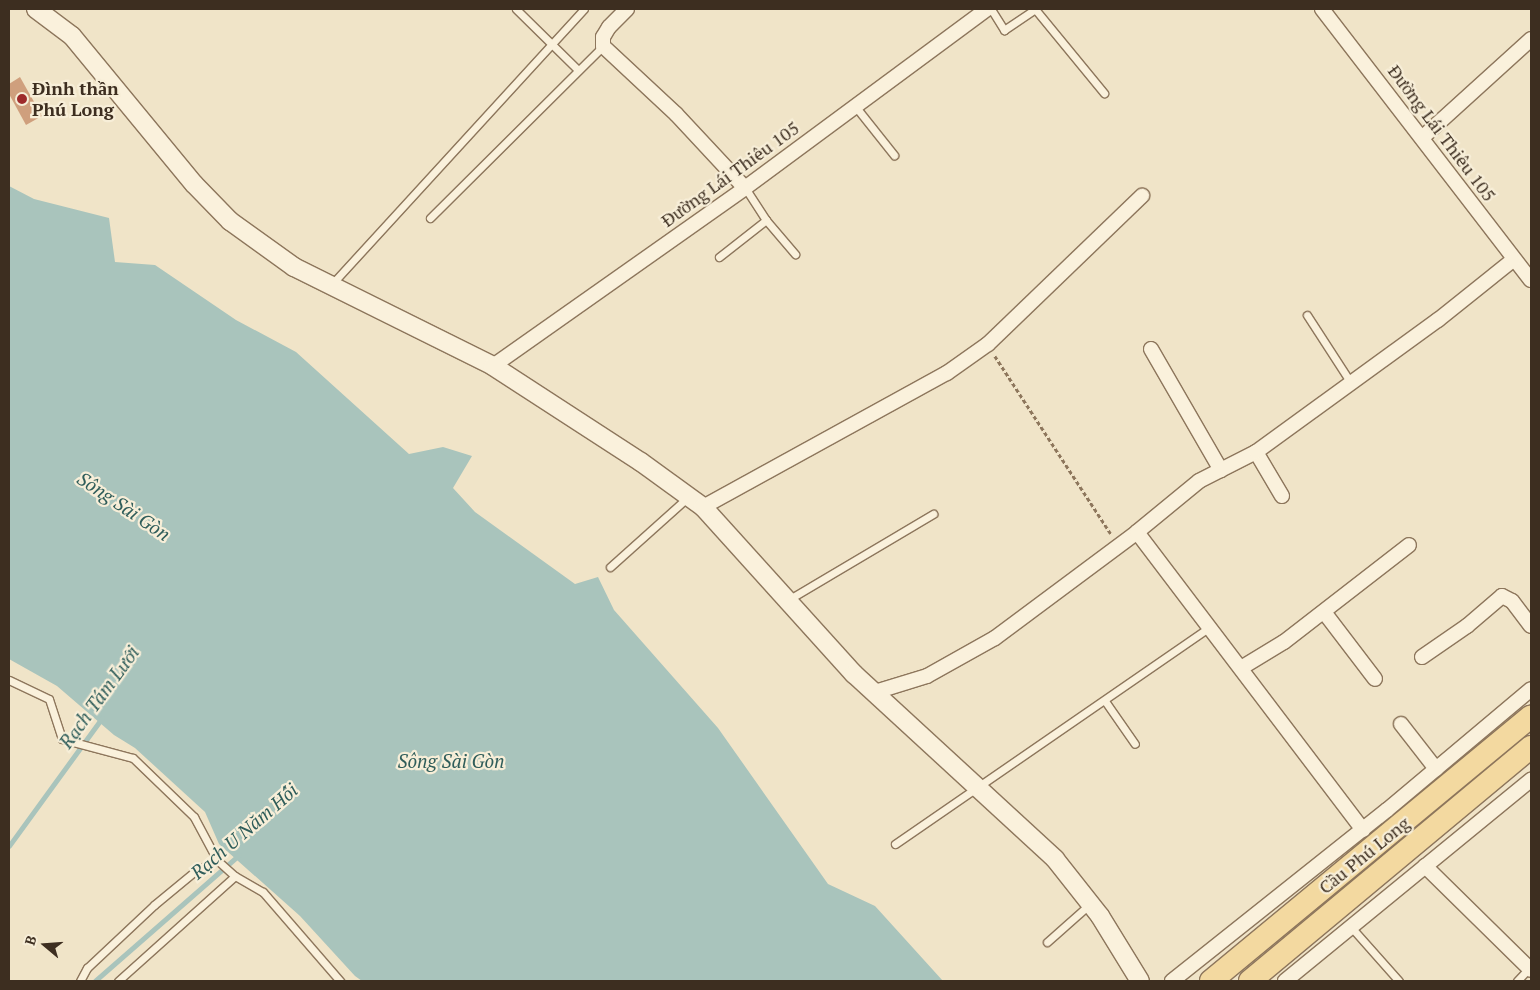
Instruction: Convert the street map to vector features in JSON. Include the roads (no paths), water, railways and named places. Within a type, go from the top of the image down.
[{"type":"main road","name":"Cầu Phú Long","points":[[1210,981],[1524,722]]},
{"type":"main road","name":"Cầu Phú Long","points":[[1250,981],[1531,747]]},
{"type":"street","points":[[36,9],[72,36],[194,184],[230,221],[294,267],[493,366],[703,507],[874,692],[1054,859],[1090,904],[1140,981]]},
{"type":"street","points":[[627,9],[609,27],[603,37],[603,46],[676,114],[745,188]]},
{"type":"street","name":"Đường Lái Thiêu 105","points":[[493,366],[745,188],[859,111],[986,9]]},
{"type":"street","name":"Đường Lái Thiêu 105","points":[[1322,9],[1423,137],[1513,260],[1531,280]]},
{"type":"street","points":[[1423,137],[1531,39]]},
{"type":"street","points":[[703,507],[947,373],[988,344],[1142,196]]},
{"type":"street","points":[[874,692],[927,676],[995,638],[1119,546],[1199,481],[1256,452],[1351,383],[1513,260]]},
{"type":"street","points":[[1151,348],[1221,470]]},
{"type":"street","points":[[1256,452],[1282,496]]},
{"type":"street","points":[[1137,532],[1211,627],[1362,830]]},
{"type":"street","points":[[1241,668],[1284,642],[1409,546]]},
{"type":"street","points":[[1422,658],[1467,626],[1502,596],[1512,601],[1531,626]]},
{"type":"street","points":[[1324,612],[1375,678]]},
{"type":"street","points":[[1172,981],[1362,830],[1531,689]]},
{"type":"street","points":[[1401,724],[1436,769]]},
{"type":"street","points":[[1285,981],[1531,780]]},
{"type":"street","points":[[1425,866],[1530,966]]},
{"type":"lane","points":[[516,9],[553,43],[578,70]]},
{"type":"lane","points":[[330,286],[584,9]]},
{"type":"lane","points":[[991,9],[1004,30],[1035,9],[1104,93]]},
{"type":"lane","points":[[430,218],[603,46]]},
{"type":"lane","points":[[859,111],[894,155]]},
{"type":"lane","points":[[745,188],[766,220],[795,254]]},
{"type":"lane","points":[[719,256],[766,220]]},
{"type":"lane","points":[[1307,316],[1351,383]]},
{"type":"lane","points":[[610,567],[688,496]]},
{"type":"lane","points":[[788,600],[933,514]]},
{"type":"lane","points":[[895,844],[980,789],[1211,627]]},
{"type":"lane","points":[[9,680],[49,699],[62,740],[133,758],[194,817],[218,860],[234,875],[263,892],[340,981]]},
{"type":"lane","points":[[1105,701],[1135,744]]},
{"type":"lane","points":[[80,981],[93,963],[154,905],[194,872],[218,860]]},
{"type":"lane","points":[[118,981],[234,875]]},
{"type":"lane","points":[[1047,942],[1090,904]]},
{"type":"lane","points":[[1351,927],[1399,981]]},
{"type":"lane","points":[[1517,981],[1530,966]]},
{"type":"water","name":"Sông Sài Gòn","points":[[9,186],[34,199],[109,218],[115,262],[155,265],[236,320],[296,352],[409,454],[443,447],[472,456],[453,488],[475,512],[575,584],[598,577],[614,610],[718,728],[828,884],[875,906],[943,981],[362,981],[355,976],[300,916],[219,844],[205,812],[135,748],[114,735],[57,686],[9,659]]},
{"type":"waterway","name":"Rạch Tám Lưới","points":[[9,846],[102,718]]},
{"type":"waterway","name":"Rạch U Năm Hối","points":[[95,981],[239,855]]},
{"type":"place","name":"Đình thần Phú Long","points":[[22,99]]}]
